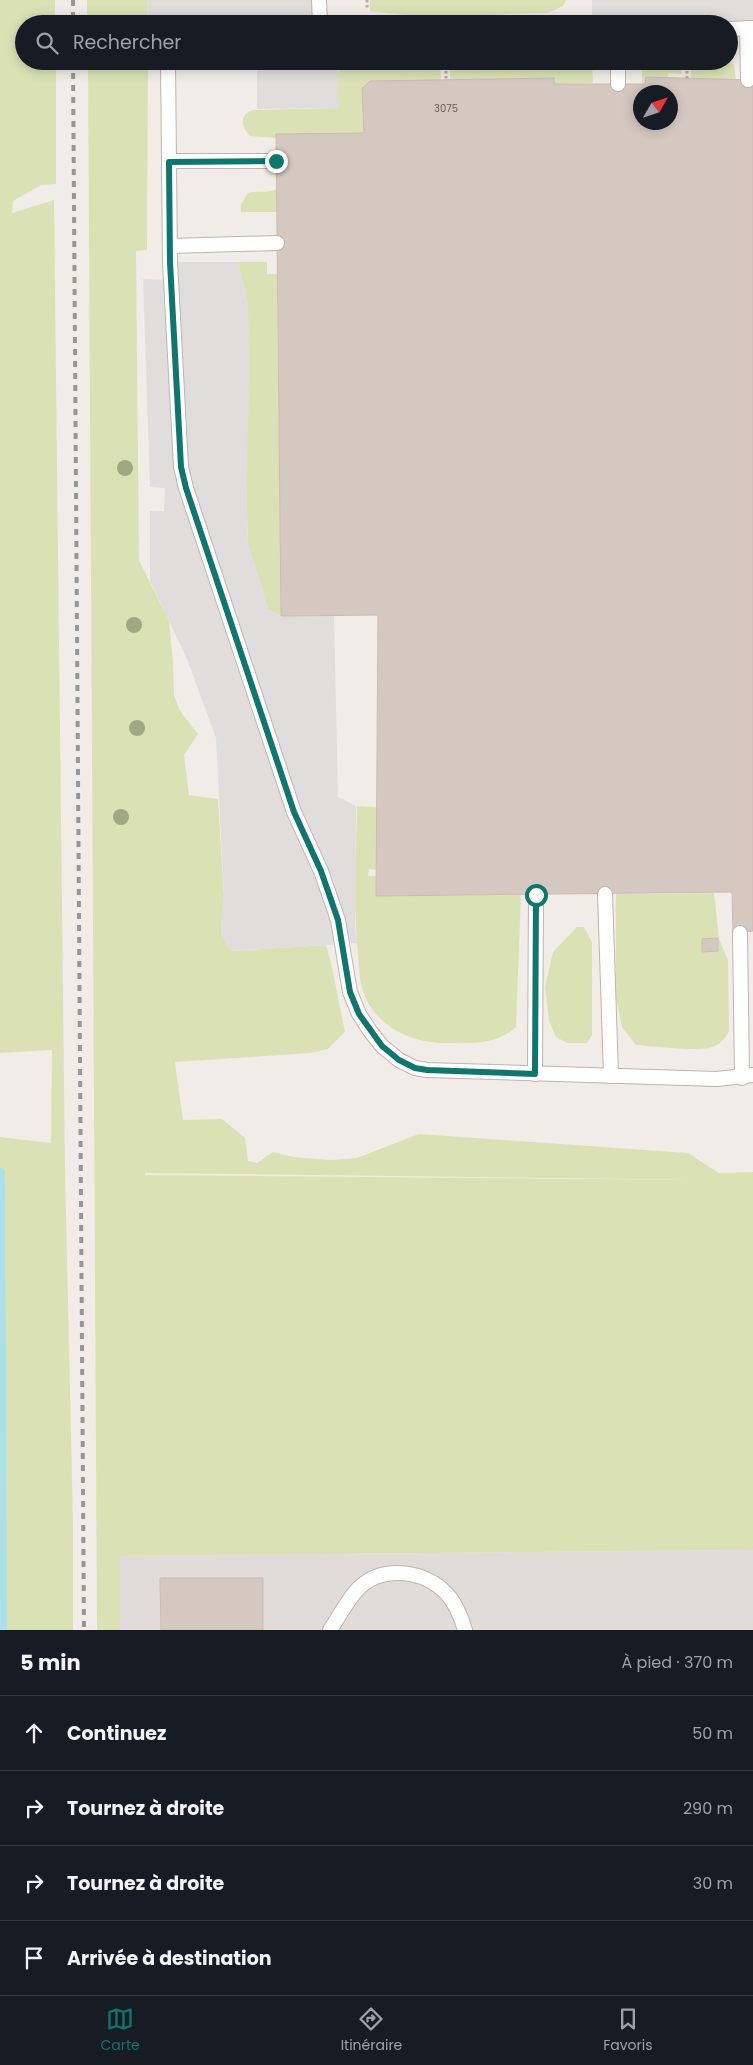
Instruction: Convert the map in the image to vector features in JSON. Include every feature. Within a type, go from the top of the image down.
[{"type":"lane","points":[[319,0],[320,15]]},
{"type":"lane","points":[[748,80],[750,28]]},
{"type":"lane","points":[[168,70],[170,246],[181,467],[186,488],[294,812],[321,871],[338,920],[350,992],[359,1014],[382,1046],[399,1060],[415,1068],[427,1070],[717,1079],[748,1076],[740,933]]},
{"type":"lane","points":[[618,70],[618,84]]},
{"type":"lane","points":[[169,162],[276,161]]},
{"type":"lane","points":[[170,246],[277,243]]},
{"type":"lane","points":[[605,894],[611,1076]]},
{"type":"lane","points":[[535,1074],[536,895]]},
{"type":"lane","points":[[330,1630],[359,1587],[370,1579],[391,1573],[409,1573],[435,1584],[446,1593],[459,1612],[466,1630]]},
{"type":"path","points":[[367,0],[367,10]]},
{"type":"path","points":[[446,70],[446,80]]},
{"type":"path","points":[[687,70],[687,79]]},
{"type":"shaded area","points":[[147,0],[319,0],[320,15],[148,15]]},
{"type":"shaded area","points":[[592,0],[753,0],[753,28],[738,26],[738,15],[592,15]]},
{"type":"shaded area","points":[[257,70],[338,70],[339,108],[257,109]]},
{"type":"shaded area","points":[[170,262],[238,262],[248,306],[250,365],[246,482],[248,544],[268,609],[281,616],[334,616],[338,797],[356,806],[355,925],[357,943],[230,951],[221,932],[224,896],[216,738],[187,659],[150,581],[150,511],[164,511],[165,488],[150,487],[143,279],[171,280]]},
{"type":"shaded area","points":[[753,1550],[753,1630],[120,1630],[119,1556]]},
{"type":"green space","points":[[0,0],[55,0],[55,15],[15,15],[15,70],[56,70],[56,184],[41,185],[13,201],[12,213],[54,200],[65,1168],[73,1524],[73,1630],[0,1630],[0,1137],[51,1143],[52,1050],[0,1053]]},
{"type":"green space","points":[[87,0],[147,0],[148,15],[87,15]]},
{"type":"green space","points":[[370,0],[566,0],[563,6],[548,13],[414,15],[370,11]]},
{"type":"green space","points":[[88,70],[148,70],[147,250],[136,251],[139,560],[169,621],[174,695],[180,711],[198,734],[184,755],[189,795],[218,799],[224,896],[221,932],[230,951],[326,945],[345,1032],[328,1049],[311,1053],[175,1062],[183,1120],[222,1119],[245,1138],[248,1161],[257,1163],[273,1152],[293,1157],[332,1160],[357,1158],[419,1134],[688,1153],[719,1173],[753,1172],[753,1550],[120,1556],[120,1630],[97,1630]],"holes":[[[145,1173],[720,1180],[145,1175]]]},
{"type":"green space","points":[[340,70],[440,70],[441,80],[370,81],[362,87],[364,133],[276,138],[250,136],[245,129],[243,121],[245,114],[253,110],[338,108],[338,73]]},
{"type":"green space","points":[[450,70],[592,70],[593,83],[554,84],[553,78],[450,80]]},
{"type":"green space","points":[[642,70],[681,70],[681,74],[668,73],[668,78],[642,84]]},
{"type":"green space","points":[[690,70],[735,70],[736,80],[691,79]]},
{"type":"green space","points":[[277,189],[277,212],[241,212],[241,204],[248,193]]},
{"type":"green space","points":[[238,262],[267,262],[267,274],[277,274],[281,616],[268,609],[248,544],[246,482],[248,306]]},
{"type":"green space","points":[[357,806],[377,807],[377,870],[369,869],[368,876],[376,876],[377,896],[521,895],[516,1027],[508,1033],[500,1038],[482,1042],[431,1042],[405,1035],[383,1021],[374,1012],[367,1001],[360,980],[356,936]]},
{"type":"green space","points":[[714,893],[719,939],[728,960],[729,1032],[717,1045],[708,1048],[688,1049],[636,1045],[622,1027],[616,998],[616,894]],"holes":[[[718,938],[718,951],[703,952],[702,939]]]},
{"type":"green space","points":[[577,927],[584,927],[592,942],[592,1035],[587,1043],[567,1043],[556,1037],[549,1021],[545,987],[553,952]]},
{"type":"building","points":[[646,77],[753,80],[753,931],[733,934],[732,892],[376,896],[378,615],[281,616],[276,134],[364,133],[362,88],[370,81],[554,78],[554,84],[645,84]]},
{"type":"building","points":[[718,938],[718,951],[702,952],[702,939]]},
{"type":"building","points":[[160,1578],[263,1578],[263,1630],[161,1630]]},
{"type":"waterway","points":[[1,1172],[3,1630]]},
{"type":"railway","points":[[73,0],[73,15]]},
{"type":"railway","points":[[73,70],[84,1630]]},
{"type":"route","points":[[276,161],[169,162],[170,262],[181,467],[186,488],[294,812],[321,871],[338,920],[350,992],[359,1014],[370,1032],[382,1046],[399,1060],[415,1068],[535,1074],[536,895]]}]
